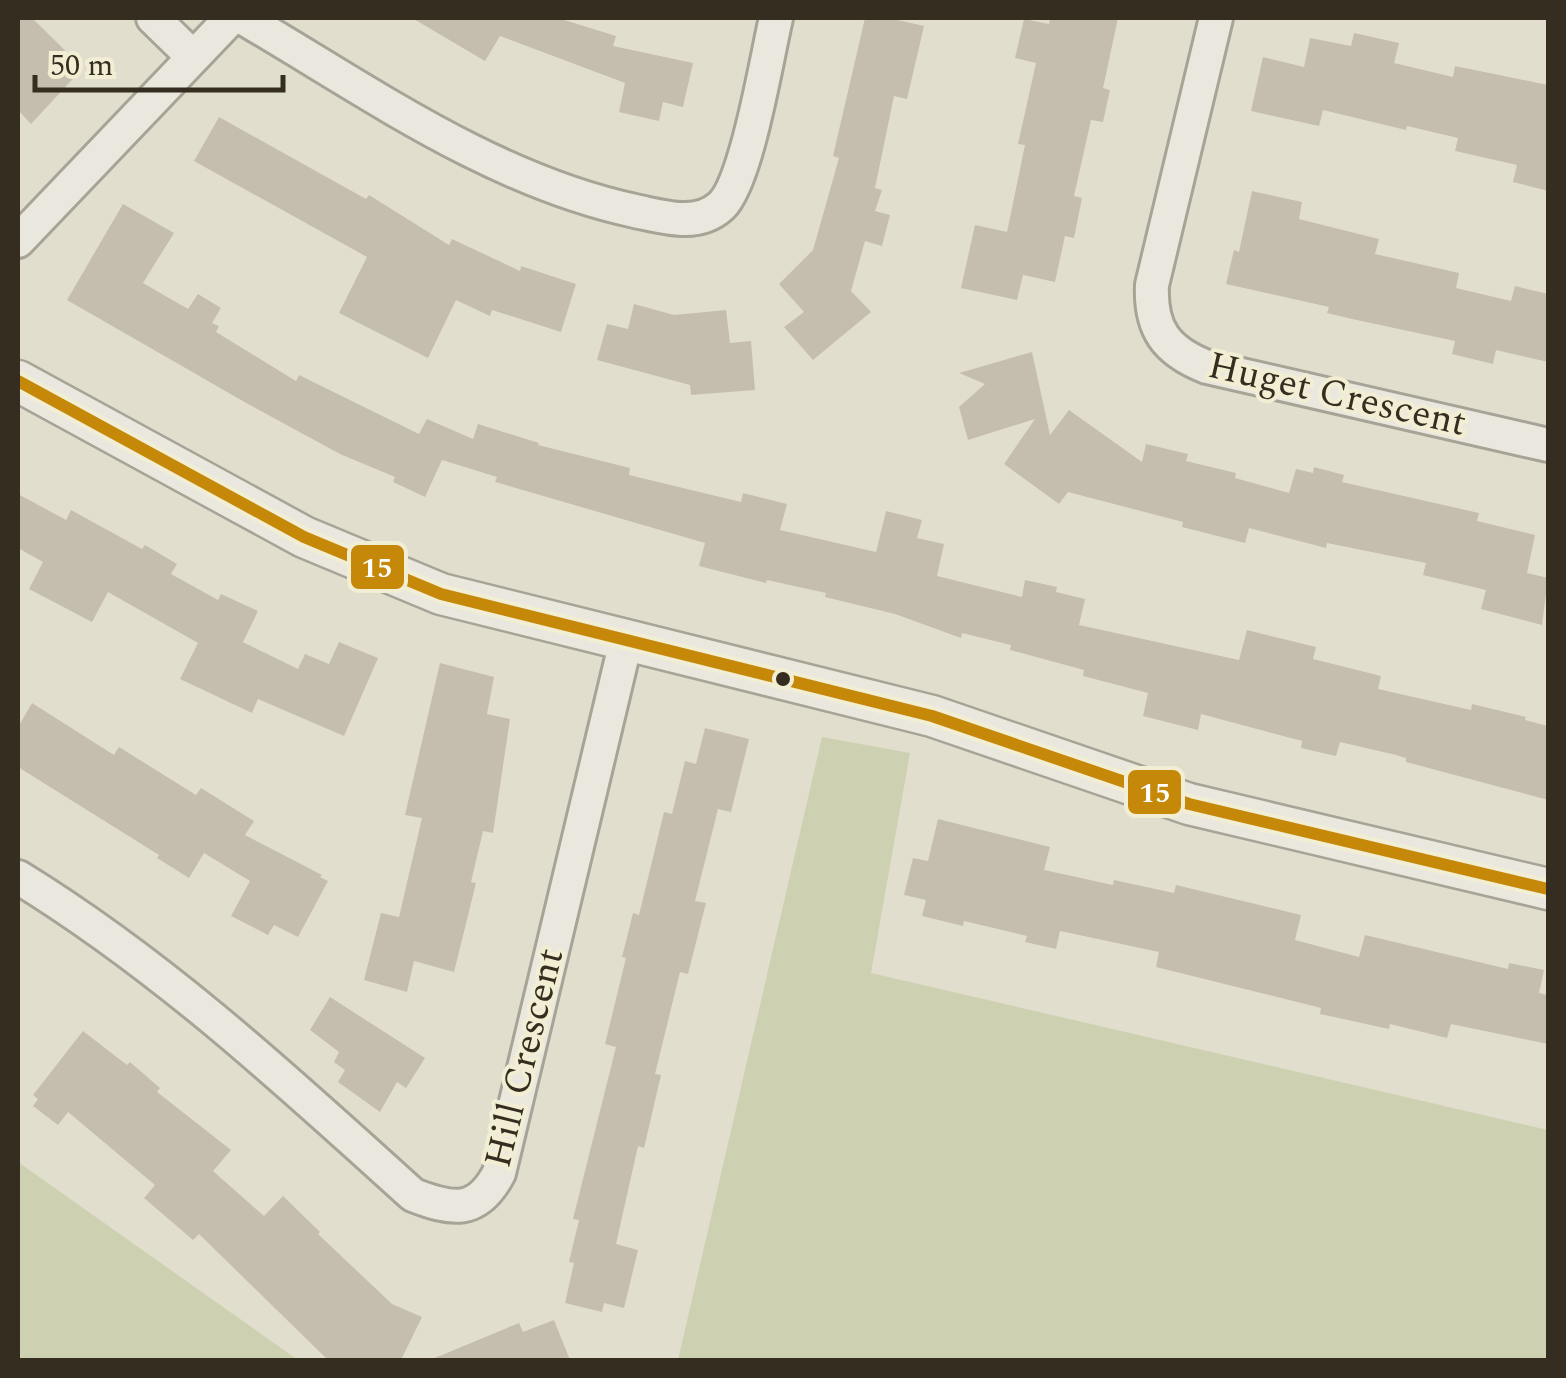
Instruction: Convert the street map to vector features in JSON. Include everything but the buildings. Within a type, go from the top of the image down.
[{"type":"street","points":[[154,18],[193,57]]},
{"type":"street","points":[[18,242],[231,18]]},
{"type":"street","points":[[242,18],[417,122],[510,170],[586,198],[676,220],[707,216],[728,198],[742,163],[776,18]]},
{"type":"street","name":"Huget Crescent","points":[[1216,18],[1152,286],[1154,321],[1163,337],[1190,360],[1207,366],[1548,445]]},
{"type":"street","points":[[18,381],[304,538],[441,594],[932,716],[1189,804],[1548,888]]},
{"type":"street","name":"Hill Crescent","points":[[18,877],[141,961],[201,1008],[413,1195],[439,1205],[462,1207],[491,1188],[500,1173],[626,641]]},
{"type":"green space","points":[[822,737],[910,753],[871,973],[1548,1130],[1548,1360],[678,1360]]},
{"type":"green space","points":[[18,1162],[298,1360],[18,1360]]},
{"type":"transit line","name":"15","points":[[18,381],[304,537],[441,594],[932,716],[1189,804],[1548,889]]}]
